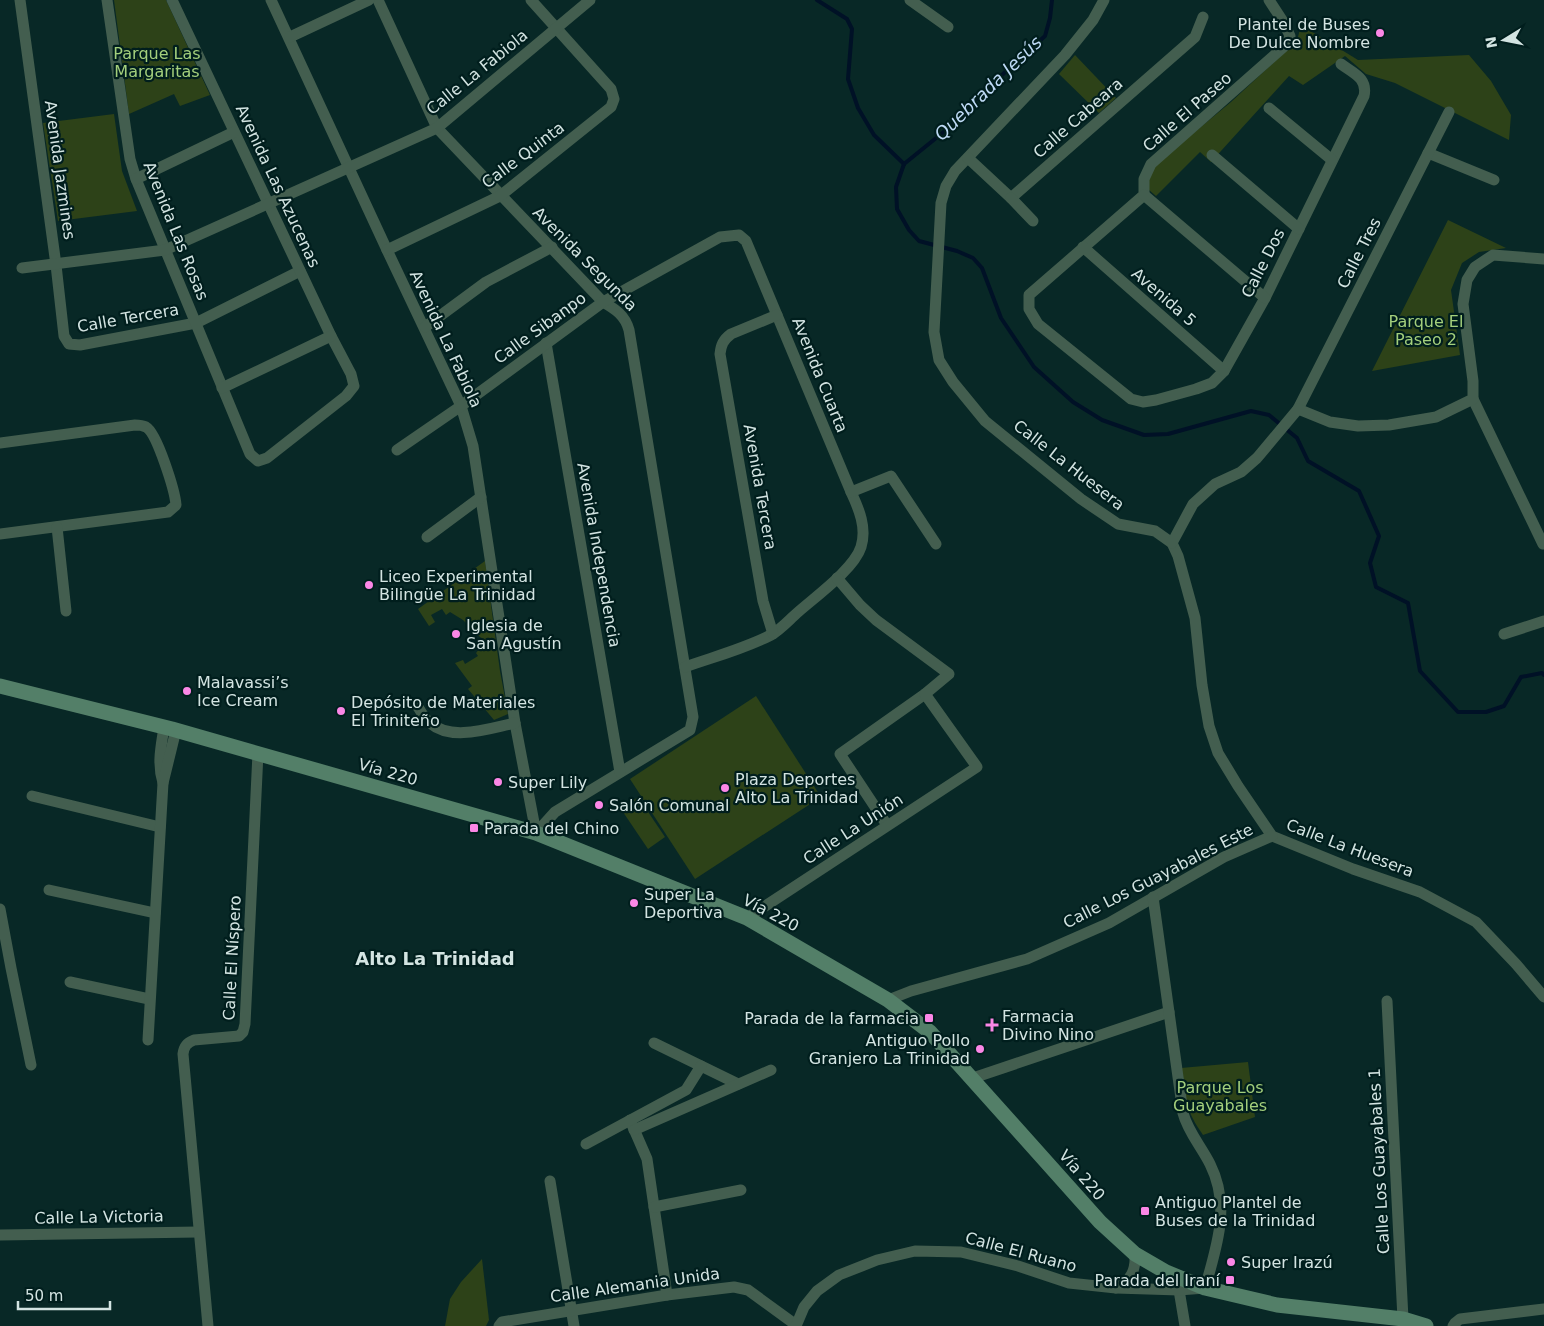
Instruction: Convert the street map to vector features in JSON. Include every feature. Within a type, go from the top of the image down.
[{"type":"main road","name":"Vía 220","points":[[0,686],[258,753],[536,833],[746,918],[888,1000],[930,1032],[1100,1222],[1134,1254],[1166,1272],[1205,1288],[1277,1305],[1403,1319],[1426,1326]]},
{"type":"street","name":"Avenida Jazmines","points":[[20,0],[64,336],[69,344]]},
{"type":"street","name":"Avenida Las Rosas","points":[[107,0],[130,160],[136,179],[250,454],[258,460]]},
{"type":"street","name":"Avenida Las Azucenas","points":[[172,0],[331,336],[351,374],[354,386],[346,396],[267,458],[258,460]]},
{"type":"street","name":"Avenida La Fabiola","points":[[271,0],[290,37],[348,168],[461,406],[473,446],[515,723],[536,833]]},
{"type":"street","points":[[290,37],[369,0]]},
{"type":"street","name":"Avenida Segunda","points":[[378,0],[437,128],[603,302],[619,312],[627,321],[693,717],[690,730],[620,772]]},
{"type":"street","points":[[531,0],[556,28]]},
{"type":"street","name":"Calle La Fabiola","points":[[22,268],[166,250],[437,128],[590,0]]},
{"type":"street","points":[[910,0],[948,27]]},
{"type":"street","name":"Calle La Huesera","points":[[1104,0],[1093,20],[1065,55],[954,171],[946,186],[942,203],[934,332],[939,360],[953,382],[986,421],[1081,499],[1118,524],[1155,531],[1172,543],[1178,556],[1195,618],[1202,685],[1209,726],[1218,753],[1272,836],[1353,869],[1420,892],[1476,922],[1544,997]]},
{"type":"street","name":"Calle El Paseo","points":[[1144,195],[1144,179],[1151,164],[1287,44],[1290,36],[1269,0]]},
{"type":"street","name":"Calle Cabeara","points":[[1011,198],[1195,37],[1203,17]]},
{"type":"street","name":"Calle Quinta","points":[[387,250],[500,196],[611,107],[614,99],[611,89],[556,28]]},
{"type":"street","name":"Calle Dos","points":[[1083,247],[1030,295],[1029,309],[1038,324],[1131,399],[1143,402],[1156,400],[1212,384],[1224,371],[1265,298],[1364,96],[1366,88],[1362,80],[1341,64]]},
{"type":"street","points":[[1269,108],[1332,160]]},
{"type":"street","name":"Calle Tres","points":[[1172,543],[1193,504],[1215,484],[1241,472],[1272,441],[1298,409],[1449,112]]},
{"type":"street","points":[[136,179],[234,132]]},
{"type":"street","points":[[1428,152],[1494,180]]},
{"type":"street","points":[[1212,155],[1299,229]]},
{"type":"street","points":[[968,158],[1011,198],[1033,222]]},
{"type":"street","points":[[1083,247],[1144,195],[1265,298]]},
{"type":"street","name":"Calle Sibanpo","points":[[396,450],[461,406],[603,302],[720,237],[738,235]]},
{"type":"street","name":"Avenida Cuarta","points":[[738,235],[746,241],[860,512],[863,530],[861,548],[851,564],[837,578]]},
{"type":"street","points":[[425,327],[486,282],[552,247]]},
{"type":"street","name":"Avenida 5","points":[[1083,247],[1224,371]]},
{"type":"street","points":[[1543,544],[1473,399],[1473,381],[1463,304],[1467,280],[1475,267],[1493,255],[1544,260]]},
{"type":"street","name":"Calle Tercera","points":[[69,344],[80,345],[196,323],[300,271]]},
{"type":"street","name":"Avenida Tercera","points":[[773,634],[763,602],[720,354],[721,345],[731,334],[777,315]]},
{"type":"street","points":[[222,388],[331,336]]},
{"type":"street","name":"Avenida Independencia","points":[[546,343],[620,772]]},
{"type":"street","points":[[1298,409],[1330,422],[1358,426],[1389,425],[1436,417],[1473,399]]},
{"type":"street","points":[[0,443],[135,425],[147,428],[154,437],[175,494],[176,505],[168,512],[0,534]]},
{"type":"street","points":[[851,492],[891,476],[936,544]]},
{"type":"street","points":[[427,537],[481,497]]},
{"type":"street","points":[[57,526],[66,611]]},
{"type":"street","points":[[685,667],[754,643],[773,634],[837,578],[860,606],[876,620],[949,674],[926,694],[840,754],[887,825]]},
{"type":"street","points":[[1504,634],[1544,622]]},
{"type":"street","name":"Calle La Unión","points":[[746,918],[977,767],[926,694]]},
{"type":"street","points":[[418,707],[429,722],[439,729],[452,732],[465,732],[515,723]]},
{"type":"street","points":[[148,1040],[163,783],[170,729]]},
{"type":"street","name":"Calle El Níspero","points":[[208,1326],[183,1054],[188,1042],[239,1036],[244,1032],[258,753]]},
{"type":"street","points":[[536,833],[555,812],[620,772]]},
{"type":"street","points":[[32,796],[160,827]]},
{"type":"street","name":"Calle Los Guayabales Este","points":[[888,1000],[911,991],[1027,959],[1109,923],[1224,857],[1272,836]]},
{"type":"street","points":[[49,890],[155,913]]},
{"type":"street","points":[[1154,897],[1183,1113],[1186,1123],[1216,1176],[1219,1192],[1220,1229],[1205,1288]]},
{"type":"street","points":[[0,909],[5,969],[31,1065]]},
{"type":"street","points":[[70,982],[149,999]]},
{"type":"street","name":"Calle Los Guayabales 1","points":[[1387,1001],[1403,1319]]},
{"type":"street","points":[[973,1078],[1169,1012]]},
{"type":"street","points":[[654,1043],[738,1084]]},
{"type":"street","points":[[632,1125],[686,1090],[701,1066]]},
{"type":"street","points":[[586,1144],[772,1070]]},
{"type":"street","points":[[632,1125],[647,1159],[667,1295]]},
{"type":"street","points":[[550,1181],[574,1326]]},
{"type":"street","points":[[654,1207],[741,1190]]},
{"type":"street","name":"Calle La Victoria","points":[[0,1235],[198,1232]]},
{"type":"street","name":"Calle El Ruano","points":[[796,1326],[804,1308],[817,1291],[839,1275],[877,1260],[915,1251],[961,1252],[1018,1266],[1069,1283],[1116,1288],[1179,1290],[1205,1288]]},
{"type":"street","points":[[1116,1288],[1125,1283],[1132,1275],[1135,1265],[1134,1254]]},
{"type":"street","name":"Calle Alemania Unida","points":[[499,1326],[502,1322],[571,1310],[734,1287],[748,1290],[796,1326]]},
{"type":"street","points":[[1179,1290],[1185,1326]]},
{"type":"street","points":[[1453,1326],[1460,1319],[1544,1309]]},
{"type":"green space","name":"Parque Las Margaritas","points":[[114,0],[166,0],[210,95],[180,106],[174,94],[129,114]]},
{"type":"green space","points":[[1301,25],[1358,60],[1469,55],[1491,81],[1511,115],[1509,140],[1395,83],[1366,74],[1345,56],[1303,85],[1289,76],[1211,162],[1200,152],[1156,196],[1149,190],[1148,181],[1156,164],[1231,102],[1297,41]]},
{"type":"green space","points":[[1075,55],[1116,98],[1099,113],[1059,74]]},
{"type":"green space","points":[[114,114],[122,171],[137,211],[58,221],[43,123]]},
{"type":"green space","name":"Parque El Paseo 2","points":[[1448,220],[1506,248],[1479,252],[1462,263],[1451,290],[1460,355],[1372,371]]},
{"type":"green space","points":[[485,561],[500,671],[508,714],[494,720],[468,689],[472,686],[455,663],[463,660],[465,664],[478,656],[476,653],[485,642],[463,620],[450,612],[446,615],[442,609],[431,615],[435,622],[429,626],[418,609]]},
{"type":"green space","name":"Plaza Deportes Alto La Trinidad","points":[[756,696],[821,797],[695,879],[630,779]]},
{"type":"green space","points":[[638,797],[665,837],[648,849],[621,809]]},
{"type":"green space","name":"Parque Los Guayabales","points":[[1248,1062],[1255,1117],[1203,1135],[1189,1111],[1183,1087],[1181,1068]]},
{"type":"green space","points":[[482,1259],[489,1320],[486,1326],[445,1326],[450,1299],[461,1282]]},
{"type":"waterway","points":[[817,0],[847,19],[852,29],[848,79],[858,108],[874,135],[904,164]]},
{"type":"waterway","name":"Quebrada Jesús","points":[[904,164],[946,130],[981,94],[1045,36],[1052,0]]},
{"type":"waterway","points":[[904,164],[896,187],[897,209],[909,230],[919,241],[957,251],[973,258],[982,268],[1001,318],[1034,367],[1073,402],[1102,420],[1144,435],[1168,434],[1251,411],[1269,415],[1297,438],[1308,461],[1359,491],[1379,536],[1370,563],[1376,587],[1408,603],[1420,671],[1458,712],[1486,712],[1504,706],[1521,677],[1542,673],[1544,675]]},
{"type":"place","name":"Plantel de Buses De Dulce Nombre","points":[[1380,33]]},
{"type":"place","name":"Liceo Experimental Bilingüe La Trinidad","points":[[369,585]]},
{"type":"place","name":"Iglesia de San Agustín","points":[[456,634]]},
{"type":"place","name":"Malavassi’s Ice Cream","points":[[187,691]]},
{"type":"place","name":"Depósito de Materiales El Triniteño","points":[[341,711]]},
{"type":"place","name":"Super Lily","points":[[498,782]]},
{"type":"place","name":"Plaza Deportes Alto La Trinidad","points":[[725,788]]},
{"type":"place","name":"Salón Comunal","points":[[599,805]]},
{"type":"place","name":"Parada del Chino","points":[[474,828]]},
{"type":"place","name":"Super La Deportiva","points":[[634,903]]},
{"type":"place","name":"Parada de la farmacia","points":[[929,1018]]},
{"type":"place","name":"Farmacia Divino Nino","points":[[992,1025]]},
{"type":"place","name":"Antiguo Pollo Granjero La Trinidad","points":[[980,1049]]},
{"type":"place","name":"Antiguo Plantel de Buses de la Trinidad","points":[[1145,1211]]},
{"type":"place","name":"Super Irazú","points":[[1231,1262]]},
{"type":"place","name":"Parada del Iraní","points":[[1230,1280]]},
{"type":"district","name":"Alto La Trinidad","points":[[435,958]]}]
